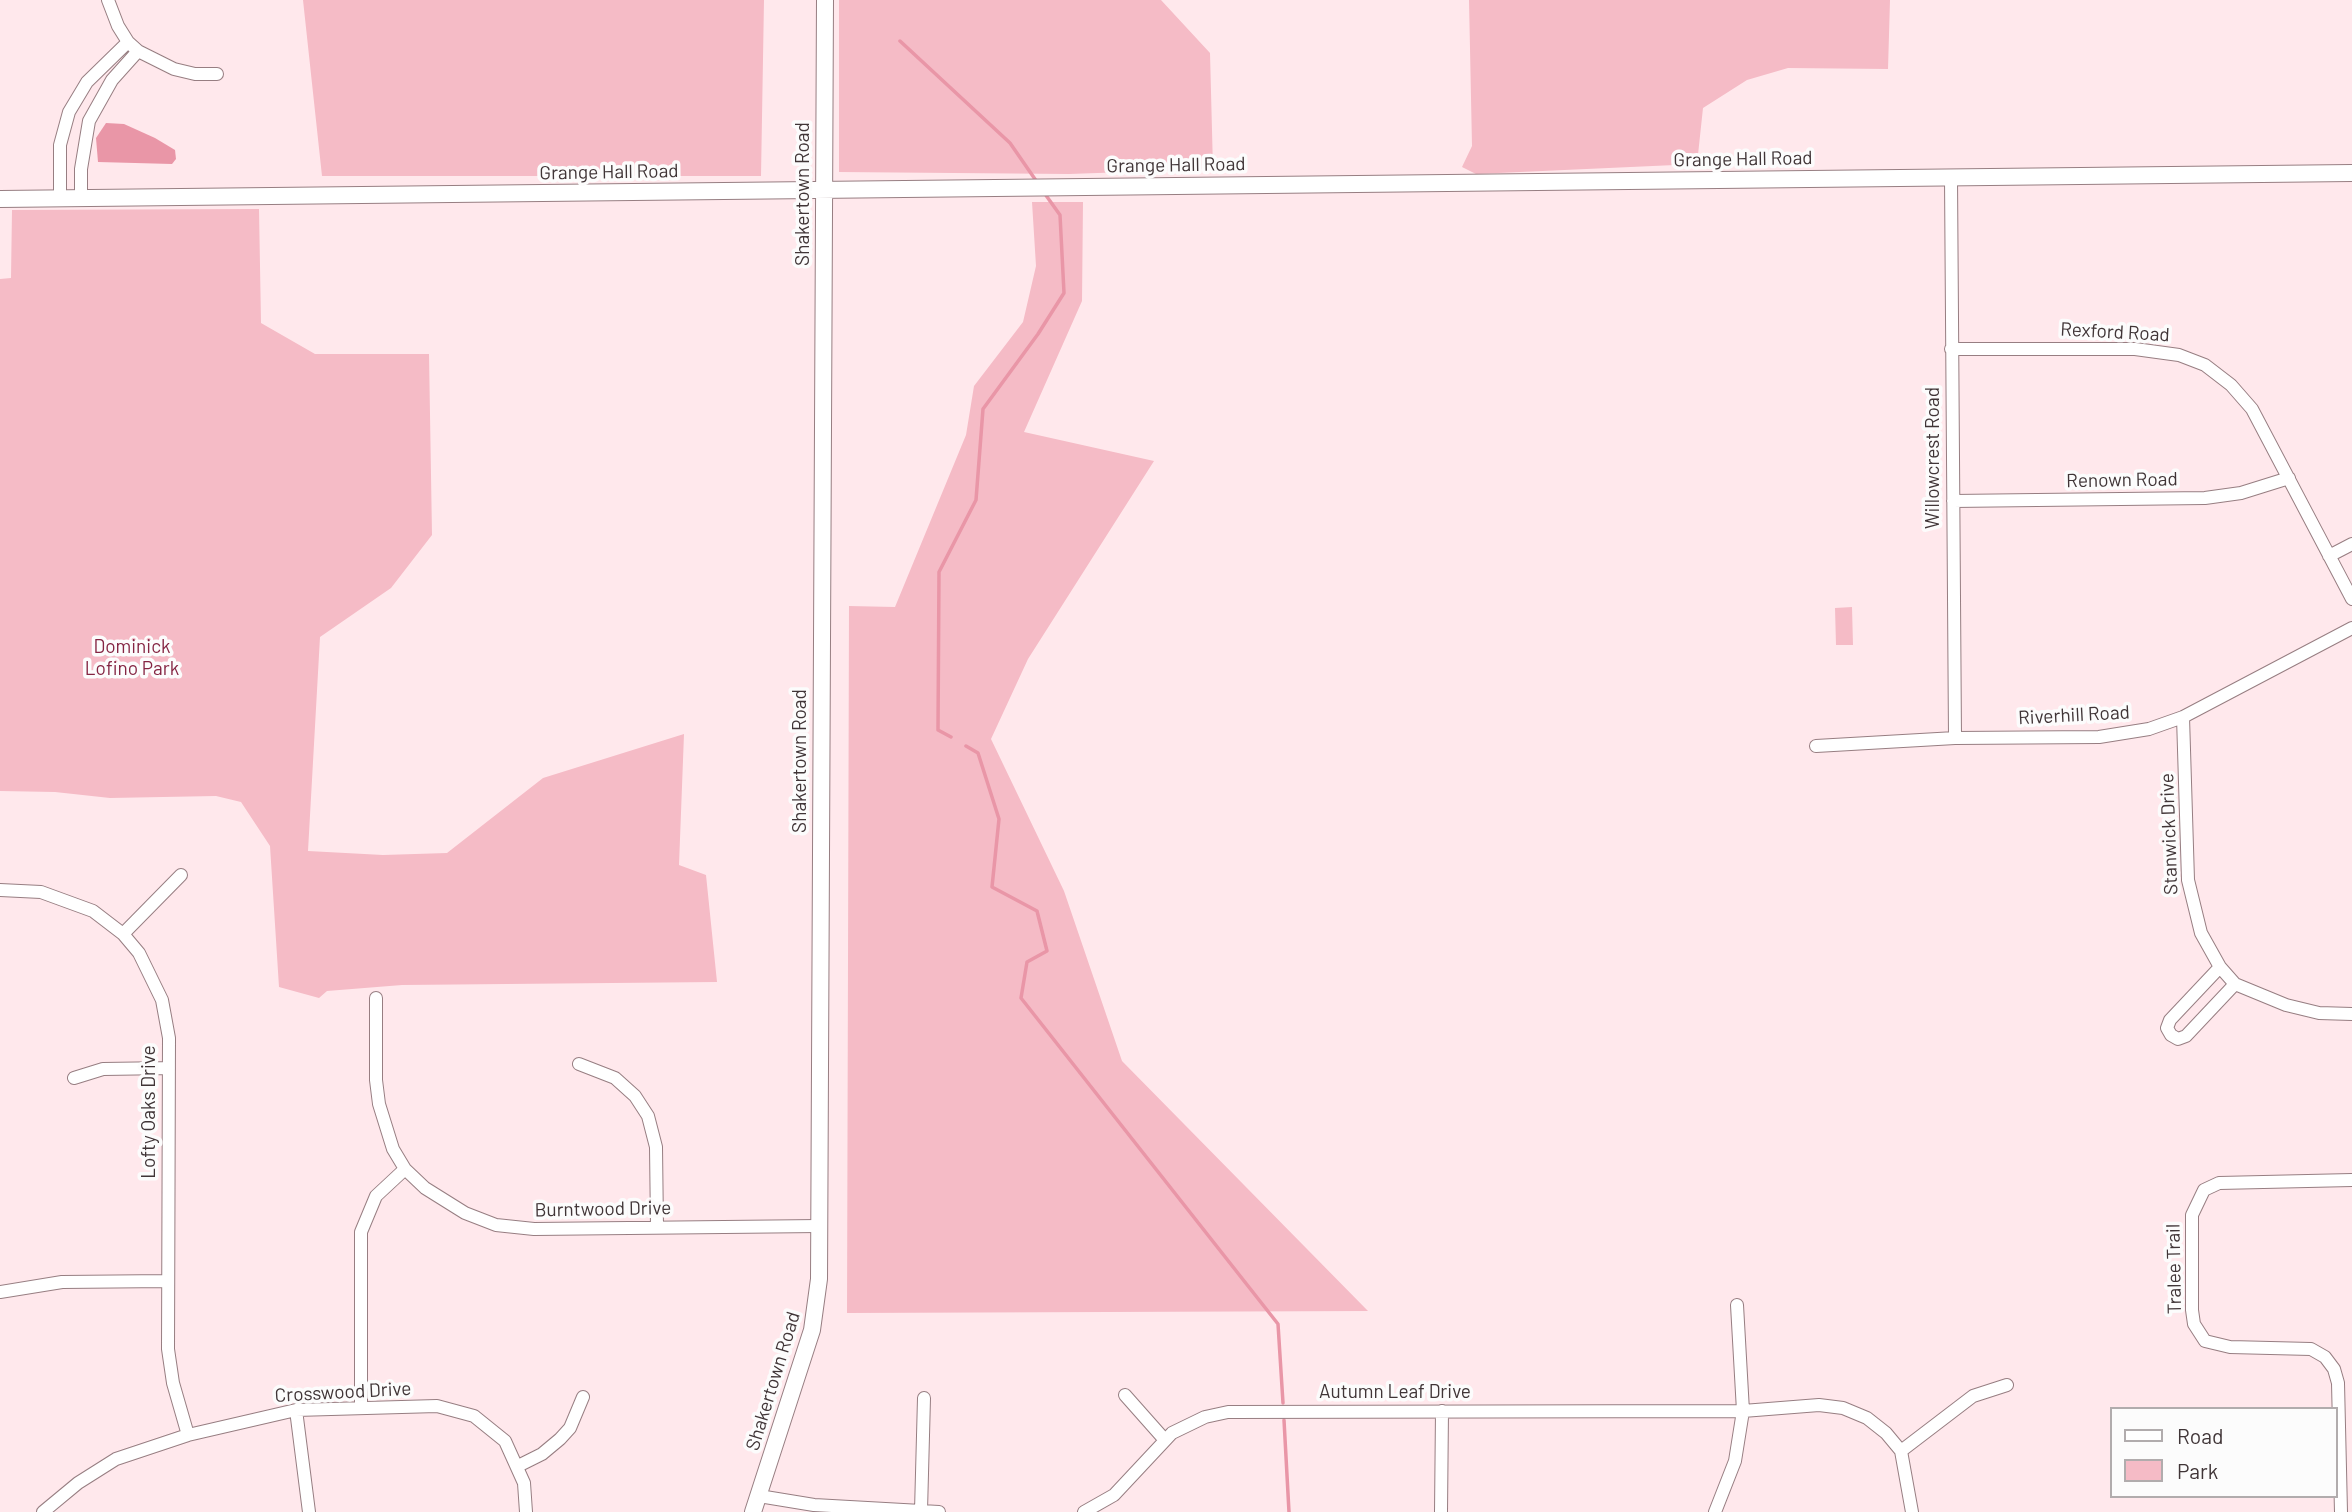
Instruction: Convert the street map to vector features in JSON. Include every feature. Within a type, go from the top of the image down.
[{"type":"street","points":[[108,0],[128,42],[138,51],[174,69],[195,74],[217,74]]},
{"type":"street","name":"Shakertown Road","points":[[753,1512],[812,1330],[819,1291],[825,0]]},
{"type":"street","points":[[60,198],[60,145],[69,112],[87,82],[128,42]]},
{"type":"street","points":[[81,198],[83,158],[89,121],[112,80],[138,51]]},
{"type":"street","name":"Grange Hall Road","points":[[0,199],[2352,173]]},
{"type":"street","name":"Willowcrest Road","points":[[1951,178],[1955,738]]},
{"type":"street","name":"Rexford Road","points":[[1951,349],[2135,349],[2189,358],[2218,374],[2243,397],[2352,598]]},
{"type":"street","name":"Renown Road","points":[[1953,501],[2205,498],[2241,493],[2289,478]]},
{"type":"street","points":[[2329,556],[2352,544]]},
{"type":"street","name":"Riverhill Road","points":[[1816,746],[1955,738],[2099,737],[2149,729],[2183,717],[2352,628]]},
{"type":"street","name":"Stanwick Drive","points":[[2183,717],[2187,871],[2191,903],[2201,933],[2220,967],[2235,984],[2298,1009],[2352,1013]]},
{"type":"street","points":[[123,934],[181,875]]},
{"type":"street","name":"Lofty Oaks Drive","points":[[0,890],[59,896],[93,911],[123,934],[146,964],[158,987],[167,1023],[169,1068],[170,1364],[188,1435]]},
{"type":"street","points":[[2220,967],[2170,1020],[2167,1028],[2171,1035],[2179,1039],[2186,1036],[2235,984]]},
{"type":"street","points":[[361,1406],[360,1233],[376,1196],[405,1168],[393,1149],[379,1104],[376,998]]},
{"type":"street","points":[[579,1064],[615,1078],[635,1097],[648,1116],[656,1147],[657,1227]]},
{"type":"street","points":[[74,1078],[103,1069],[169,1068]]},
{"type":"street","name":"Burntwood Drive","points":[[405,1168],[425,1188],[452,1206],[496,1225],[534,1229],[819,1226]]},
{"type":"street","name":"Tralee Trail","points":[[2341,1512],[2338,1383],[2334,1369],[2325,1357],[2311,1349],[2230,1347],[2205,1341],[2194,1324],[2192,1310],[2192,1215],[2204,1190],[2219,1183],[2352,1180]]},
{"type":"street","points":[[0,1292],[62,1282],[168,1281]]},
{"type":"street","points":[[1715,1512],[1735,1461],[1743,1411],[1737,1305]]},
{"type":"street","points":[[1912,1512],[1901,1451],[1973,1396],[2007,1385]]},
{"type":"street","points":[[1125,1395],[1164,1439]]},
{"type":"street","points":[[518,1466],[542,1454],[560,1439],[570,1427],[583,1397]]},
{"type":"street","points":[[921,1511],[924,1398]]},
{"type":"street","name":"Autumn Leaf Drive","points":[[1084,1512],[1114,1495],[1164,1439],[1205,1417],[1228,1412],[1743,1411],[1819,1405],[1843,1408],[1867,1419],[1886,1433],[1901,1451]]},
{"type":"street","name":"Crosswood Drive","points":[[43,1512],[78,1483],[116,1459],[188,1435],[296,1410],[361,1406],[437,1406],[465,1412],[498,1434],[513,1453],[524,1483],[526,1512]]},
{"type":"street","points":[[296,1410],[309,1512]]},
{"type":"street","points":[[1441,1411],[1441,1512]]},
{"type":"street","points":[[759,1496],[814,1505],[939,1512]]},
{"type":"green space","points":[[303,0],[764,0],[761,176],[322,176]]},
{"type":"green space","points":[[839,0],[1161,0],[1210,53],[1213,169],[1069,174],[839,172]]},
{"type":"green space","points":[[1469,0],[1890,0],[1888,69],[1788,68],[1747,80],[1703,108],[1697,164],[1476,174],[1462,167],[1472,146]]},
{"type":"green space","points":[[1032,202],[1083,202],[1082,301],[1024,432],[1154,461],[1028,659],[991,739],[1064,891],[1122,1061],[1368,1311],[847,1313],[849,606],[895,607],[966,435],[974,386],[1023,322],[1036,266]]},
{"type":"green space","name":"Dominick Lofino Park","points":[[259,209],[261,323],[315,354],[429,354],[432,535],[391,588],[320,637],[308,851],[383,855],[447,853],[543,778],[684,734],[679,865],[706,875],[717,982],[402,985],[327,991],[319,998],[279,987],[270,846],[241,802],[216,796],[110,798],[55,792],[0,791],[0,279],[11,278],[12,210]]},
{"type":"green space","points":[[1852,607],[1853,645],[1836,645],[1835,608]]},
{"type":"shaded area","points":[[106,123],[124,124],[155,138],[175,150],[176,159],[172,164],[98,162],[96,138]]},
{"type":"waterway","points":[[900,41],[1010,143],[1037,182]]},
{"type":"waterway","points":[[951,737],[938,730],[939,572],[976,500],[983,409],[1038,334],[1064,293],[1060,215],[1045,194]]},
{"type":"waterway","points":[[966,746],[978,753],[999,819],[992,887],[1037,911],[1047,951],[1027,962],[1021,998],[1278,1324],[1283,1403]]},
{"type":"waterway","points":[[1284,1420],[1289,1512]]}]
